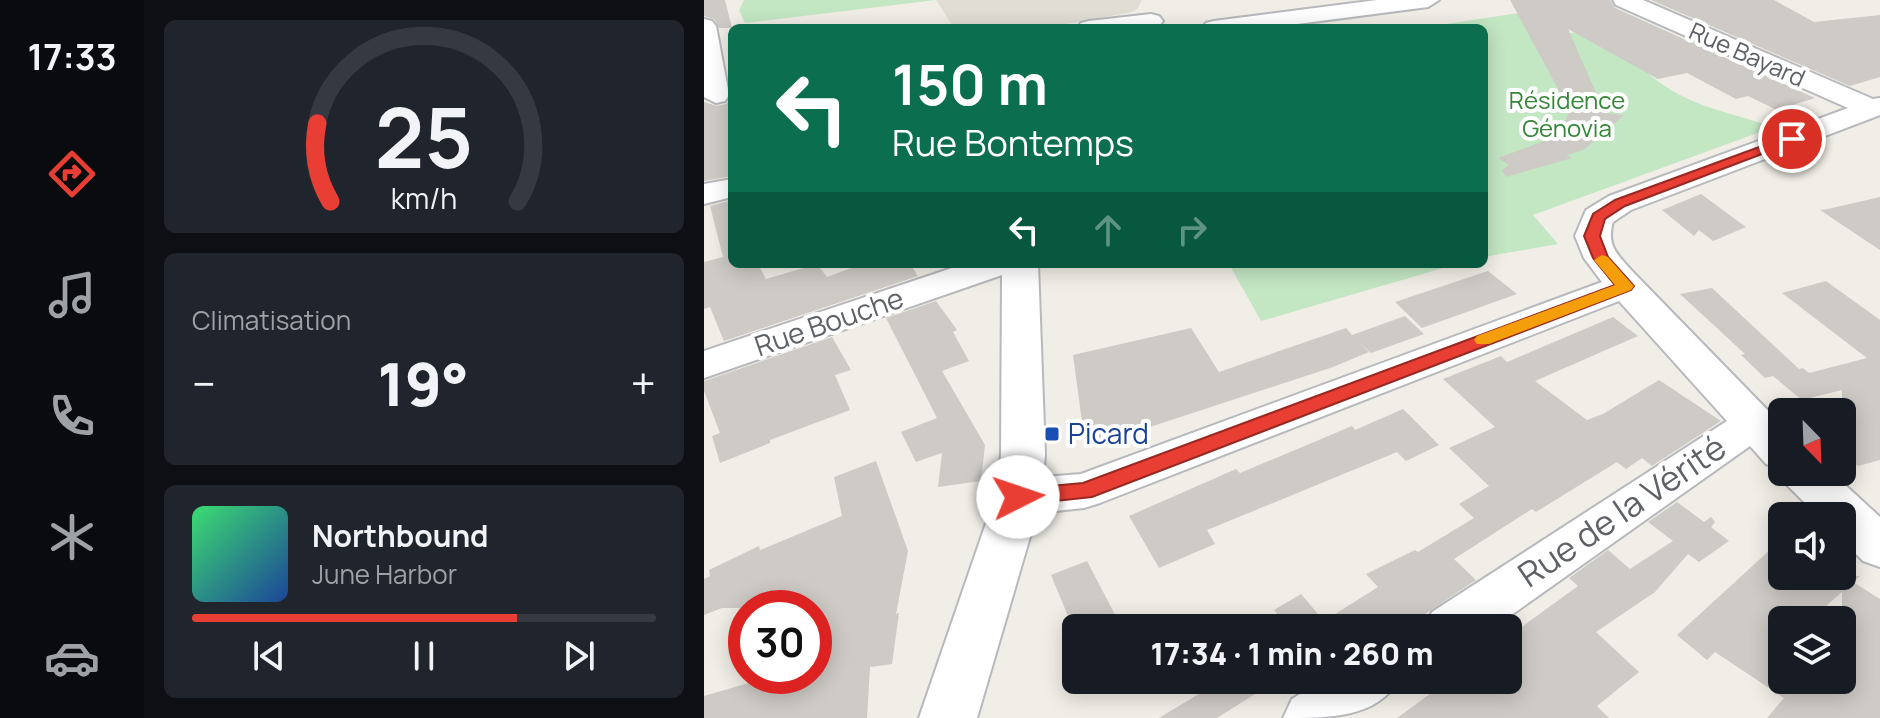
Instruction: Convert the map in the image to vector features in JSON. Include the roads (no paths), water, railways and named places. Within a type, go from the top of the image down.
[{"type":"street","points":[[1245,24],[1428,0]]},
{"type":"street","name":"Rue Bayard","points":[[1624,0],[1876,107]]},
{"type":"street","points":[[1108,24],[1155,14]]},
{"type":"street","points":[[704,26],[717,94]]},
{"type":"street","points":[[1768,439],[1601,258],[1592,236],[1598,217],[1620,203],[1876,107]]},
{"type":"street","points":[[704,194],[728,189]]},
{"type":"street","name":"Rue Bouche","points":[[704,365],[987,268]]},
{"type":"street","points":[[948,718],[987,603],[1018,497],[1023,455],[1020,268]]},
{"type":"street","points":[[1018,497],[1084,491],[1625,286]]},
{"type":"street","name":"Rue de la Vérité","points":[[1472,614],[1737,433],[1768,440]]},
{"type":"street","points":[[1817,486],[1880,547]]},
{"type":"street","points":[[1312,718],[1349,694]]},
{"type":"place","name":"Picard","points":[[1052,434]]},
{"type":"park label","name":"Résidence Génovia","points":[[1567,115]]}]
